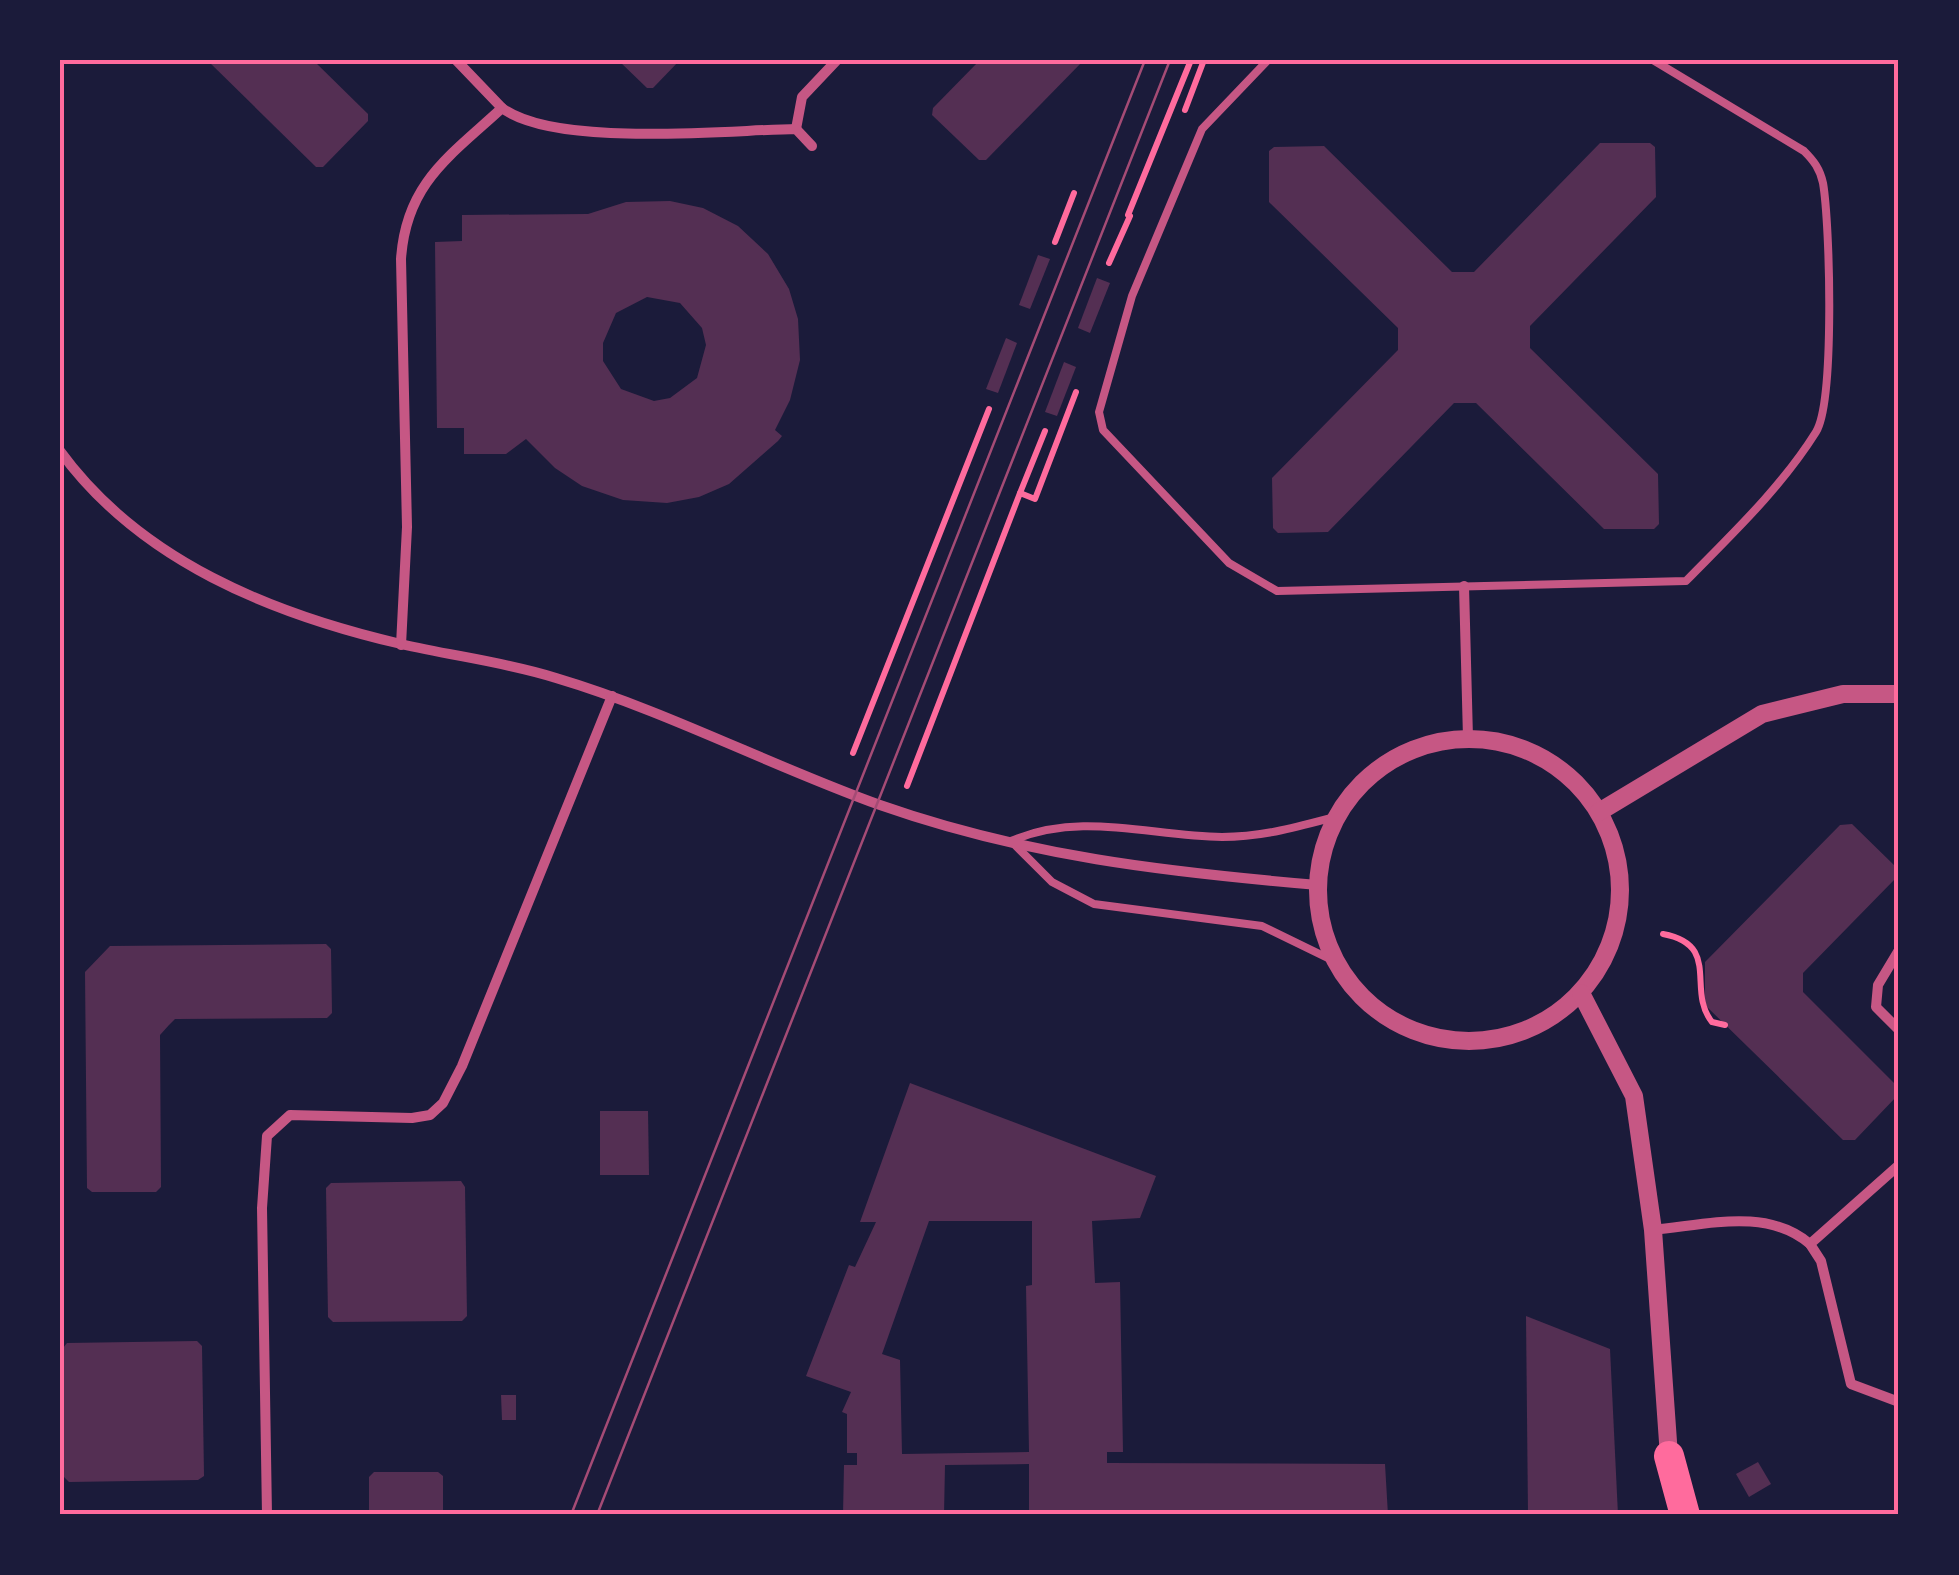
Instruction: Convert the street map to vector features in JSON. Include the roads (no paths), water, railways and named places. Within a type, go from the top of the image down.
[{"type":"highway","points":[[1669,1456],[1670,1515]]},
{"type":"highway","points":[[1669,1456],[1685,1515]]},
{"type":"street","points":[[456,60],[502,108],[519,120],[578,131],[796,129],[812,146]]},
{"type":"street","points":[[796,129],[802,97],[838,60]]},
{"type":"street","points":[[402,644],[407,528],[404,226],[424,180],[502,108]]},
{"type":"street","points":[[60,451],[81,480],[152,542],[233,590],[316,623],[554,676],[878,804],[1011,841],[1110,865],[1318,885]]},
{"type":"street","points":[[1464,586],[1468,738]]},
{"type":"street","points":[[1599,812],[1762,714],[1842,694],[1899,694]]},
{"type":"street","points":[[267,1515],[262,1208],[267,1136],[290,1116],[412,1118],[430,1115],[443,1103],[484,1017],[612,696]]},
{"type":"street","points":[[1468,738],[1517,746],[1564,772],[1599,812],[1617,857],[1620,906],[1607,952],[1581,993],[1542,1023],[1496,1040],[1419,1036],[1383,1018],[1356,990],[1338,963],[1327,942],[1318,885],[1335,817],[1376,770],[1419,747],[1468,738]]},
{"type":"street","points":[[1899,950],[1878,985],[1876,1006],[1899,1030]]},
{"type":"street","points":[[1581,993],[1634,1096],[1653,1230],[1669,1456]]},
{"type":"street","points":[[1810,1244],[1899,1164]]},
{"type":"street","points":[[1653,1230],[1773,1222],[1792,1229],[1810,1244],[1821,1261],[1851,1384],[1899,1402]]},
{"type":"lane","points":[[1268,60],[1202,129],[1119,334],[1100,395],[1103,430],[1230,563],[1276,591],[1686,582],[1757,509],[1818,430],[1826,398],[1827,350],[1826,238],[1819,170],[1804,152],[1653,60]]},
{"type":"lane","points":[[1335,817],[1262,836],[1218,837],[1074,823],[1037,830],[1011,841],[1052,882],[1094,904],[1262,926],[1338,963]]},
{"type":"tram line","points":[[571,1515],[1145,60]]},
{"type":"tram line","points":[[597,1515],[1170,60]]}]
